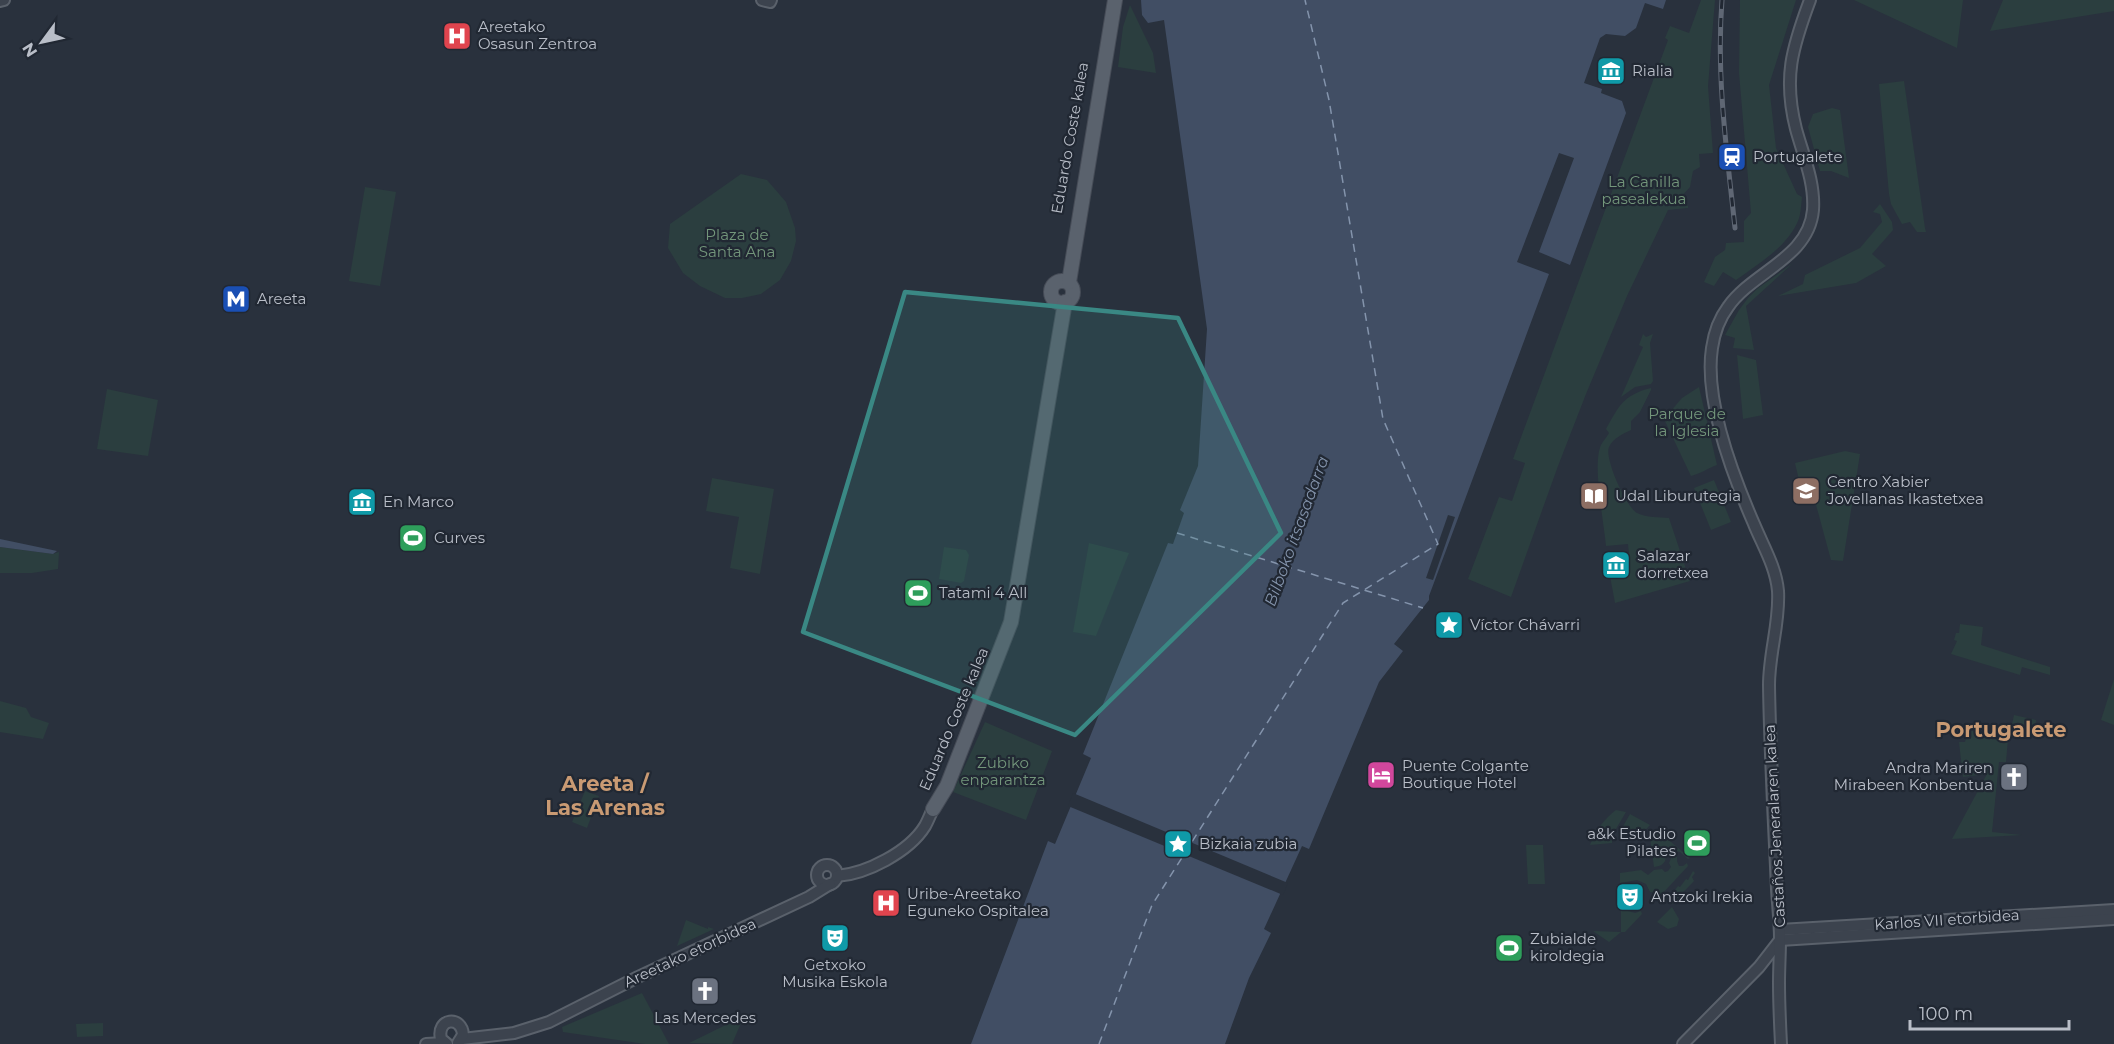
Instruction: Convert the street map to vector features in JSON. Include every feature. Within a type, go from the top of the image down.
[{"type":"main road","name":"Eduardo Coste kalea","points":[[1104,55],[1109,0]]},
{"type":"main road","name":"Eduardo Coste kalea","points":[[933,809],[941,783],[1002,630],[1061,302],[1053,297],[1051,291],[1056,283],[1065,282],[1115,0]]},
{"type":"street","name":"Castaños Jeneralaren kalea","points":[[1782,1044],[1779,985],[1780,935],[1769,674],[1778,608],[1778,589],[1773,566],[1740,492],[1718,420],[1711,378],[1712,348],[1720,320],[1729,305],[1786,257],[1801,241],[1811,219],[1813,195],[1790,101],[1789,78],[1792,53],[1810,0]]},
{"type":"street","name":"Areetako etorbidea","points":[[460,1042],[513,1034],[549,1022],[638,977],[809,897],[834,880],[862,872],[901,850],[924,828],[933,809]]},
{"type":"street","name":"Karlos VII etorbidea","points":[[1780,935],[2114,910]]},
{"type":"street","name":"Karlos VII etorbidea","points":[[1780,935],[2114,919]]},
{"type":"street","points":[[1683,1044],[1759,967],[1780,935]]},
{"type":"street","points":[[1759,967],[1775,976],[1779,985]]},
{"type":"street","points":[[446,1043],[440,1037],[440,1030],[444,1024],[451,1021],[463,1028],[460,1042]]},
{"type":"street","points":[[426,1044],[446,1043]]},
{"type":"highlighted area","points":[[905,292],[1178,318],[1281,533],[1075,735],[803,632]]},
{"type":"green space","name":"La Canilla pasealekua","points":[[1701,0],[1715,0],[1708,86],[1713,153],[1699,154],[1700,167],[1693,171],[1690,187],[1679,199],[1688,208],[1668,210],[1627,296],[1558,466],[1511,597],[1468,579],[1499,497],[1512,501],[1525,463],[1513,459],[1668,40],[1665,38],[1670,26],[1689,33]]},
{"type":"green space","points":[[1740,0],[1796,0],[1769,85],[1776,148],[1797,194],[1802,197],[1798,221],[1787,239],[1736,280],[1723,272],[1714,286],[1704,282],[1715,257],[1725,250],[1726,243],[1744,242],[1744,221],[1751,213],[1739,73]]},
{"type":"green space","points":[[1854,0],[1963,0],[1957,48]]},
{"type":"green space","points":[[2003,0],[2114,0],[2114,11],[1990,31]]},
{"type":"green space","points":[[1130,5],[1153,53],[1156,73],[1118,67],[1123,27]]},
{"type":"green space","points":[[1904,81],[1926,232],[1917,232],[1910,222],[1902,224],[1891,204],[1889,194],[1879,84]]},
{"type":"green space","points":[[1832,108],[1840,110],[1849,178],[1831,171],[1820,171],[1808,127],[1813,114]]},
{"type":"green space","name":"Plaza de Santa Ana","points":[[741,174],[767,180],[786,202],[795,228],[796,241],[791,261],[780,280],[761,294],[742,298],[725,298],[700,286],[683,273],[668,248],[670,224]]},
{"type":"green space","points":[[365,187],[396,192],[380,286],[349,281]]},
{"type":"green space","points":[[1880,204],[1892,222],[1893,230],[1872,254],[1886,266],[1856,283],[1778,296],[1803,284],[1805,275],[1860,248],[1882,222],[1880,214],[1873,212]]},
{"type":"green space","points":[[1793,263],[1746,306],[1754,350],[1733,348],[1735,338],[1725,335],[1739,310],[1757,289]]},
{"type":"green space","points":[[1643,334],[1646,337],[1653,334],[1650,343],[1653,381],[1651,384],[1635,387],[1621,397],[1643,347],[1639,345]]},
{"type":"green space","points":[[1737,355],[1756,360],[1763,415],[1743,419]]},
{"type":"green space","name":"Parque de la Iglesia","points":[[1699,387],[1717,465],[1691,476],[1664,419],[1682,398]]},
{"type":"green space","points":[[1651,388],[1640,412],[1631,421],[1631,430],[1613,441],[1608,453],[1622,492],[1632,509],[1645,516],[1669,518],[1690,581],[1615,603],[1610,576],[1624,574],[1622,556],[1629,554],[1628,544],[1606,546],[1599,494],[1599,454],[1601,445],[1609,433],[1606,429],[1623,402],[1634,394]]},
{"type":"green space","points":[[107,389],[158,400],[148,456],[97,449]]},
{"type":"green space","points":[[1845,451],[1860,454],[1843,561],[1831,560],[1815,501],[1804,502],[1795,463]]},
{"type":"green space","points":[[712,478],[774,489],[760,574],[730,568],[739,517],[706,511]]},
{"type":"green space","points":[[1714,480],[1731,522],[1711,530],[1694,488]]},
{"type":"green space","points":[[1089,543],[1129,553],[1096,636],[1073,632]]},
{"type":"green space","points":[[0,547],[53,554],[59,552],[58,569],[32,573],[0,573]]},
{"type":"green space","points":[[944,547],[966,550],[969,555],[964,581],[961,583],[939,579]]},
{"type":"green space","points":[[1960,624],[1983,627],[1981,645],[2050,667],[2050,675],[2022,667],[2020,675],[1951,654],[1957,641],[1954,640],[1956,633],[1959,633]]},
{"type":"green space","points":[[2114,679],[2114,725],[2101,720]]},
{"type":"green space","points":[[0,701],[26,708],[31,717],[49,723],[43,739],[0,732]]},
{"type":"green space","points":[[2014,715],[2036,720],[2035,732],[2011,729]]},
{"type":"green space","name":"Zubiko enparantza","points":[[985,722],[1052,751],[1026,820],[953,792]]},
{"type":"green space","points":[[1968,730],[2008,739],[2006,762],[1999,762],[1992,832],[2022,835],[1952,839],[1987,774],[1963,777],[1959,742],[1965,742]]},
{"type":"green space","points":[[585,791],[599,796],[587,828],[572,822]]},
{"type":"green space","points":[[1616,810],[1626,812],[1613,834],[1612,843],[1590,845],[1601,825]]},
{"type":"green space","points":[[1630,814],[1650,825],[1641,835],[1620,839],[1618,835]]},
{"type":"green space","points":[[1656,831],[1690,858],[1672,850],[1664,863],[1654,867],[1650,838]]},
{"type":"green space","points":[[1526,845],[1543,845],[1545,884],[1528,884]]},
{"type":"green space","points":[[1673,854],[1677,856],[1679,866],[1687,863],[1688,866],[1662,894],[1650,892],[1646,884],[1637,880],[1620,883],[1620,873],[1641,870],[1648,875],[1654,870],[1668,871]]},
{"type":"green space","points":[[1693,871],[1694,881],[1672,904],[1666,898],[1671,893],[1673,895],[1678,886],[1680,887],[1686,879],[1688,880]]},
{"type":"green space","points":[[1672,907],[1679,919],[1677,926],[1668,929],[1657,922]]},
{"type":"green space","points":[[1621,909],[1635,913],[1641,911],[1642,914],[1625,932],[1621,932]]},
{"type":"green space","points":[[686,920],[708,929],[708,927],[714,929],[677,946]]},
{"type":"green space","points":[[1593,931],[1621,932],[1609,942]]},
{"type":"green space","points":[[642,993],[669,1044],[645,1044],[563,1032],[562,1027]]},
{"type":"green space","points":[[744,1016],[732,1044],[689,1043]]},
{"type":"green space","points":[[103,1023],[103,1036],[77,1037],[76,1024]]},
{"type":"water","name":"Bilboko itsasadarra","points":[[1141,0],[1666,0],[1663,9],[1645,3],[1636,28],[1625,36],[1606,34],[1600,38],[1584,83],[1602,89],[1601,93],[1622,101],[1626,113],[1570,265],[1539,252],[1574,158],[1559,153],[1517,262],[1549,274],[1429,600],[1394,644],[1403,651],[1379,682],[1309,849],[1302,846],[1264,929],[1271,933],[1249,978],[1225,1044],[971,1044],[1048,841],[1055,844],[1091,758],[1083,754],[1168,543],[1173,544],[1184,513],[1180,510],[1198,466],[1207,329],[1164,20],[1148,23],[1142,15]]},
{"type":"water","points":[[0,539],[57,551],[53,554],[0,547]]},
{"type":"pier","points":[[1448,515],[1455,517],[1433,580],[1426,578]]},
{"type":"pier","name":"Bizkaia zubia","points":[[1073,793],[1288,883],[1283,895],[1068,806]]},
{"type":"ferry route","points":[[1099,1044],[1152,905],[1343,603],[1438,544],[1383,419],[1329,100],[1305,0]]},
{"type":"ferry route","points":[[1177,533],[1423,608]]},
{"type":"railway","points":[[1722,0],[1721,86],[1735,228]]},
{"type":"place","name":"Areetako Osasun Zentroa","points":[[457,36]]},
{"type":"place","name":"Rialia","points":[[1611,71]]},
{"type":"place","name":"Portugalete","points":[[1732,157]]},
{"type":"place","name":"Areeta","points":[[236,299]]},
{"type":"place","name":"Centro Xabier Jovellanas Ikastetxea","points":[[1806,491]]},
{"type":"place","name":"Udal Liburutegia","points":[[1594,496]]},
{"type":"place","name":"En Marco","points":[[362,502]]},
{"type":"place","name":"Curves","points":[[413,538]]},
{"type":"place","name":"Salazar dorretxea","points":[[1616,565]]},
{"type":"place","name":"Tatami 4 All","points":[[918,593]]},
{"type":"place","name":"Víctor Chávarri","points":[[1449,625]]},
{"type":"place","name":"Puente Colgante Boutique Hotel","points":[[1381,775]]},
{"type":"place","name":"Andra Mariren Mirabeen Konbentua","points":[[2014,777]]},
{"type":"place","name":"a&k Estudio Pilates","points":[[1697,843]]},
{"type":"place","name":"Bizkaia zubia","points":[[1178,844]]},
{"type":"place","name":"Antzoki Irekia","points":[[1630,897]]},
{"type":"place","name":"Uribe-Areetako Eguneko Ospitalea","points":[[886,903]]},
{"type":"place","name":"Getxoko Musika Eskola","points":[[835,938]]},
{"type":"place","name":"Zubialde kiroldegia","points":[[1509,948]]},
{"type":"place","name":"Las Mercedes","points":[[705,991]]},
{"type":"district","name":"Portugalete","points":[[2001,730]]},
{"type":"district","name":"Areeta / Las Arenas","points":[[605,796]]}]
